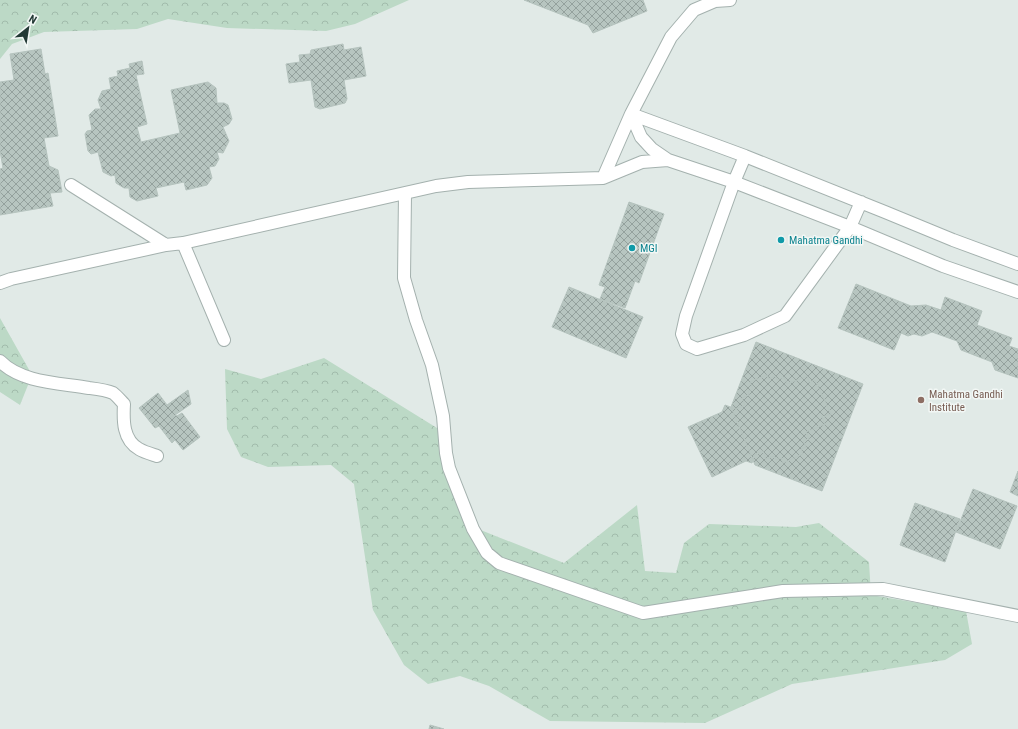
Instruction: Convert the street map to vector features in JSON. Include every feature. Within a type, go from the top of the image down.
[{"type":"lane","points":[[603,178],[631,114],[671,37],[694,10],[715,0],[730,0]]},
{"type":"lane","points":[[631,114],[745,156],[953,240],[1018,264]]},
{"type":"lane","points":[[631,114],[641,137],[652,149],[668,160],[734,182],[850,226],[943,266],[1018,292]]},
{"type":"lane","points":[[745,156],[734,182],[686,316],[682,334],[686,344],[697,349],[744,335],[785,316],[850,226],[861,202]]},
{"type":"lane","points":[[0,284],[11,279],[166,245],[183,243],[436,186],[468,182],[603,178],[642,162],[668,160]]},
{"type":"lane","points":[[71,185],[166,245]]},
{"type":"lane","points":[[405,194],[404,278],[416,320],[432,365],[443,416],[446,453],[449,468],[473,529],[487,553],[499,563],[643,613],[783,591],[883,589],[1018,616]]},
{"type":"lane","points":[[183,243],[224,340]]},
{"type":"lane","points":[[0,362],[18,374],[54,383],[102,390],[114,394],[124,404],[123,422],[129,441],[139,450],[157,456]]},
{"type":"green space","points":[[0,0],[409,0],[355,24],[326,31],[227,28],[168,19],[137,29],[44,32],[12,44],[0,59]]},
{"type":"green space","points":[[0,318],[32,375],[20,405],[0,392]]},
{"type":"green space","points":[[324,358],[437,428],[468,525],[564,563],[637,505],[645,571],[676,573],[684,543],[709,524],[796,527],[819,523],[869,562],[871,595],[966,611],[972,644],[945,660],[792,684],[705,723],[550,721],[489,686],[460,676],[428,684],[404,665],[373,610],[354,484],[331,465],[268,467],[241,457],[227,429],[225,369],[261,379]]},
{"type":"building","points":[[524,0],[643,0],[647,11],[593,33],[588,25]]},
{"type":"building","points":[[343,44],[344,50],[361,47],[366,76],[344,80],[347,99],[345,103],[320,109],[315,107],[311,80],[289,83],[286,64],[300,62],[299,55],[310,54],[311,50]]},
{"type":"building","points":[[41,49],[45,74],[48,73],[58,136],[44,138],[49,166],[58,170],[62,192],[50,193],[53,206],[0,215],[0,169],[3,168],[0,151],[0,82],[14,80],[10,54]]},
{"type":"building","points":[[142,61],[144,74],[136,75],[147,124],[137,127],[141,142],[180,133],[171,90],[208,82],[216,88],[217,103],[224,103],[228,105],[232,119],[229,124],[223,127],[229,141],[223,153],[217,152],[219,159],[215,166],[209,167],[212,178],[207,185],[186,190],[184,182],[156,188],[158,196],[137,201],[130,197],[129,188],[124,188],[116,183],[115,175],[111,176],[103,172],[98,152],[91,154],[88,151],[85,134],[87,131],[92,130],[89,115],[95,109],[101,109],[98,100],[102,91],[111,89],[109,78],[118,76],[117,71],[130,68],[129,64]]},
{"type":"building","name":"MGI","points":[[629,202],[664,214],[639,283],[635,281],[625,308],[600,299],[605,287],[599,285]]},
{"type":"building","points":[[856,284],[911,306],[926,305],[941,310],[945,297],[982,311],[977,325],[1012,338],[1009,346],[1018,349],[1018,378],[995,370],[992,362],[961,350],[957,341],[932,332],[922,336],[914,334],[908,336],[901,333],[894,350],[838,328]]},
{"type":"building","points":[[569,287],[643,317],[626,358],[552,327]]},
{"type":"building","points":[[756,342],[863,384],[822,491],[755,465],[731,407]]},
{"type":"building","points":[[767,375],[769,379],[775,376],[777,380],[784,377],[787,384],[807,376],[809,382],[815,380],[831,414],[822,417],[825,424],[806,432],[809,439],[803,441],[806,447],[801,449],[803,454],[783,463],[781,458],[776,460],[774,456],[766,459],[763,451],[754,455],[752,463],[746,461],[712,477],[688,427],[722,412],[725,405],[736,409],[745,405],[742,398],[749,395],[748,391],[753,389],[750,382]]},
{"type":"building","points":[[188,390],[191,404],[175,415],[177,416],[182,413],[200,437],[183,450],[175,440],[172,443],[159,426],[155,428],[139,408],[158,393],[167,405]]},
{"type":"building","points":[[1018,471],[1018,496],[1010,492]]},
{"type":"building","points":[[973,489],[1017,506],[1000,549],[956,532]]},
{"type":"building","points":[[915,503],[960,519],[945,562],[900,545]]},
{"type":"building","points":[[430,725],[444,729],[429,729]]},
{"type":"place","name":"Mahatma Gandhi","points":[[781,240]]},
{"type":"place","name":"MGI","points":[[632,248]]},
{"type":"place","name":"Mahatma Gandhi Institute","points":[[921,400]]}]
